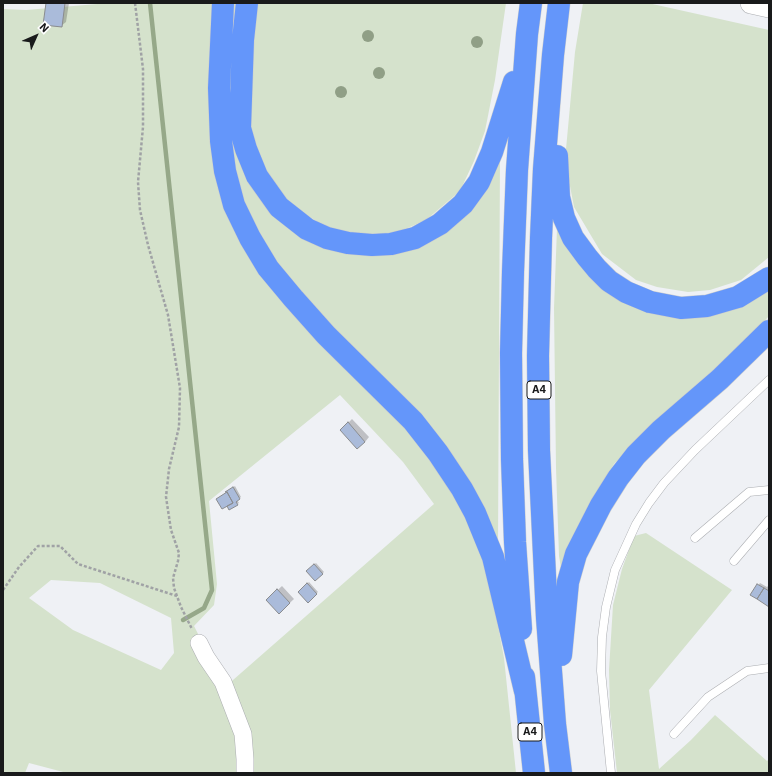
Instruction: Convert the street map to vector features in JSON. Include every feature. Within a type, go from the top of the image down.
[{"type":"highway","points":[[223,3],[219,88],[221,141],[225,171],[234,205],[250,238],[268,268],[326,335],[413,421],[438,453],[462,489],[475,513],[493,557],[525,691]]},
{"type":"highway","points":[[247,3],[243,40],[240,128],[246,149],[257,176],[279,207],[307,229],[327,238],[348,243],[372,245],[391,244],[415,238],[440,224],[463,204],[479,182],[492,152],[527,34]]},
{"type":"highway","name":"A4","points":[[531,3],[527,34],[517,170],[511,353],[512,459],[516,542],[525,691],[534,773]]},
{"type":"highway","name":"A4","points":[[559,3],[554,47],[540,238],[538,364],[542,538],[555,724],[561,773]]},
{"type":"highway","points":[[554,47],[559,197],[564,218],[574,238],[597,269],[626,292],[650,302],[681,308],[707,306],[738,297],[769,278]]},
{"type":"highway","points":[[555,724],[568,582],[576,554],[601,505],[618,478],[636,455],[661,430],[720,379],[769,331]]},
{"type":"street","points":[[752,3],[769,7]]},
{"type":"street","points":[[199,643],[206,657],[223,682],[230,697],[243,734],[246,759],[245,773]]},
{"type":"lane","points":[[611,773],[601,671],[603,630],[606,608],[615,570],[636,524],[664,483],[695,450],[769,380]]},
{"type":"lane","points":[[695,538],[749,492],[769,490]]},
{"type":"lane","points":[[734,561],[769,520]]},
{"type":"lane","points":[[674,734],[708,697],[747,671],[769,668]]},
{"type":"path","points":[[135,3],[143,69],[143,127],[138,182],[140,210],[148,245],[168,315],[180,388],[179,427],[169,469],[166,497],[171,530],[179,553],[173,578],[174,588],[181,608],[188,621]]},
{"type":"path","points":[[3,590],[19,567],[38,546],[60,546],[78,564],[177,597]]},
{"type":"green space","points":[[109,3],[215,3],[235,230],[421,442],[462,505],[486,561],[504,658],[516,773],[67,773],[29,763],[25,773],[3,773],[3,9],[26,10]],"holes":[[[340,395],[403,462],[434,504],[225,687],[194,626],[214,605],[217,584],[209,501]],[[51,580],[100,583],[171,618],[174,653],[161,670],[73,630],[29,598]]]},
{"type":"green space","points":[[230,3],[238,3],[233,128],[318,242],[435,238],[472,210],[500,156],[498,544],[335,329],[283,270],[257,234],[242,197],[232,165],[228,128]]},
{"type":"green space","points":[[256,3],[506,3],[495,80],[485,131],[474,161],[460,191],[426,220],[396,233],[369,234],[338,231],[318,222],[296,209],[277,188],[263,167],[250,126],[249,78]]},
{"type":"green space","points":[[583,3],[648,3],[769,30],[769,257],[741,280],[710,290],[688,292],[657,287],[636,280],[602,254],[574,207],[565,160],[575,52]]},
{"type":"green space","points":[[557,228],[655,312],[769,289],[769,316],[742,346],[696,385],[637,440],[614,464],[588,507],[561,568],[559,556],[556,468],[554,308]]},
{"type":"green space","points":[[646,533],[732,590],[649,690],[659,769],[691,740],[715,715],[767,761],[769,759],[769,773],[617,773],[610,710],[609,670],[613,605],[622,569],[634,536]]},
{"type":"building","points":[[46,3],[65,3],[62,27],[43,25]]},
{"type":"building","points":[[348,422],[365,442],[357,449],[340,430]]},
{"type":"building","points":[[233,487],[240,499],[236,502],[238,505],[229,510],[227,506],[233,503],[227,492],[225,492]]},
{"type":"building","points":[[227,492],[233,503],[222,509],[216,499]]},
{"type":"building","points":[[314,564],[323,574],[315,581],[306,571]]},
{"type":"building","points":[[307,583],[317,594],[308,603],[298,592]]},
{"type":"building","points":[[757,584],[764,588],[757,599],[750,595]]},
{"type":"building","points":[[764,588],[769,591],[769,607],[757,599]]},
{"type":"building","points":[[277,589],[290,603],[279,614],[266,600]]},
{"type":"waterway","points":[[150,3],[212,590],[204,608],[183,620]]}]
